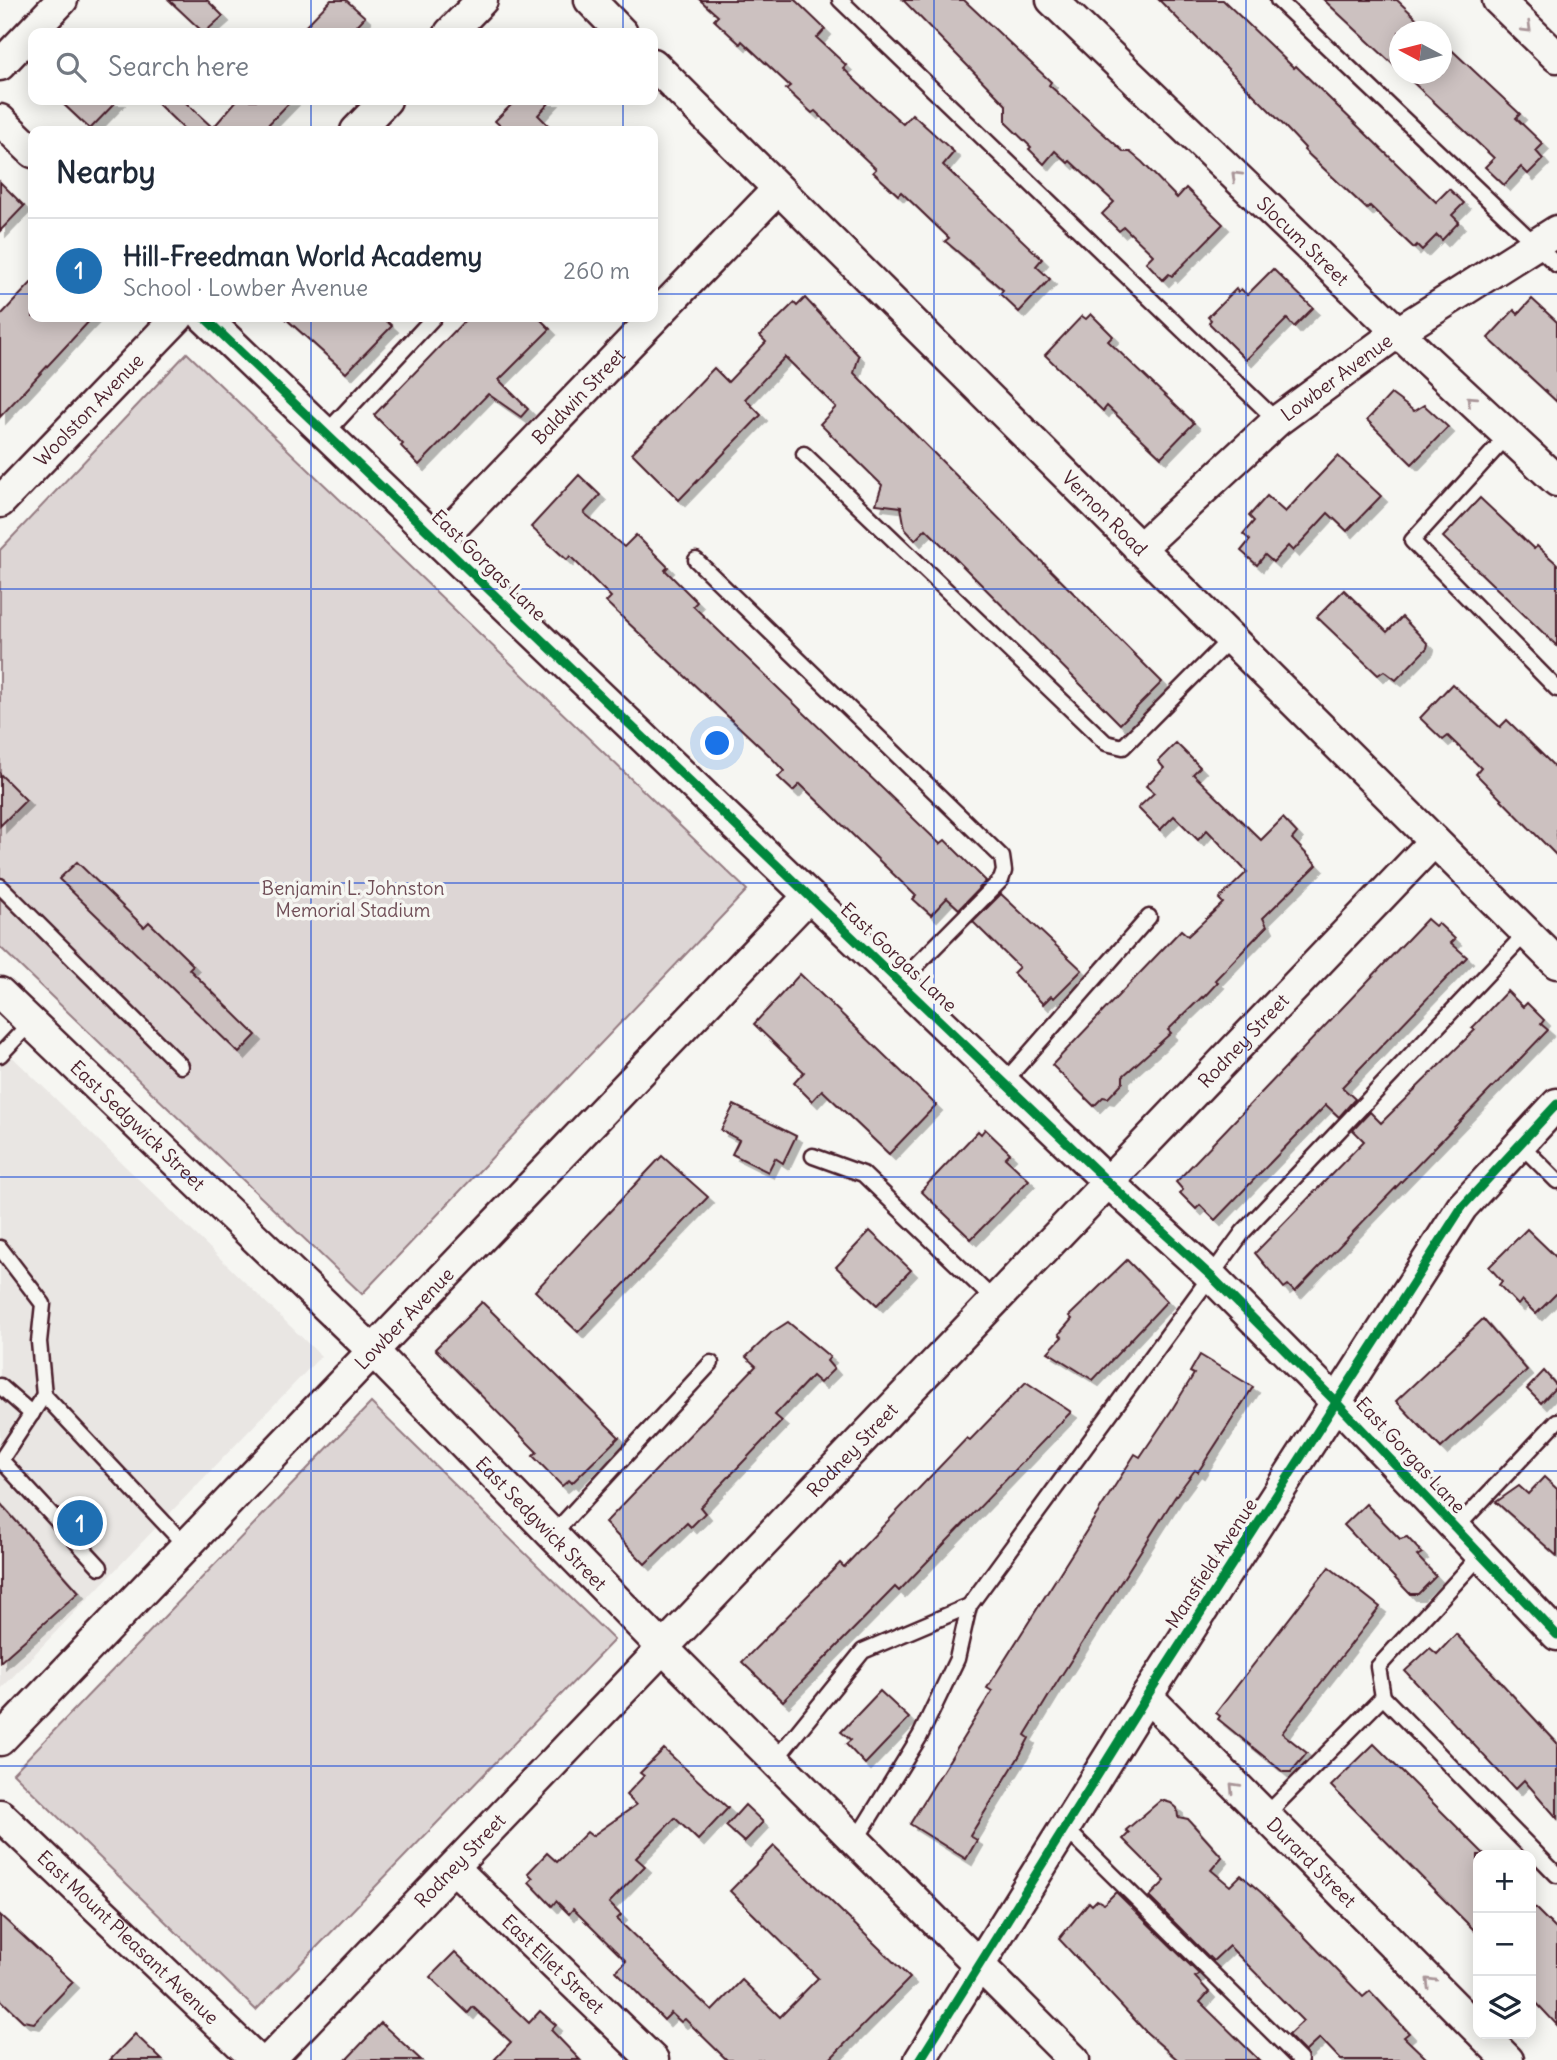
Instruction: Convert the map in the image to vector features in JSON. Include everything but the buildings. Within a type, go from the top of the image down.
[{"type":"street","points":[[35,28],[62,0]]},
{"type":"street","points":[[455,28],[482,0]]},
{"type":"street","points":[[590,0],[617,28]]},
{"type":"street","name":"Slocum Street","points":[[1052,0],[1557,481]]},
{"type":"street","points":[[1498,0],[1557,57]]},
{"type":"street","points":[[0,65],[28,36]]},
{"type":"street","name":"Vernon Road","points":[[658,69],[1229,640],[1557,962]]},
{"type":"street","points":[[361,126],[381,105]]},
{"type":"street","points":[[0,120],[28,147]]},
{"type":"street","name":"Baldwin Street","points":[[658,313],[776,190]]},
{"type":"street","name":"Lowber Avenue","points":[[1139,549],[1277,421],[1398,332],[1550,247]]},
{"type":"street","name":"Woolston Avenue","points":[[0,502],[173,322]]},
{"type":"street","name":"East Gorgas Lane","points":[[209,322],[1107,1181],[1211,1276],[1335,1401],[1557,1635]]},
{"type":"street","name":"Baldwin Street","points":[[439,541],[649,322]]},
{"type":"street","name":"Rodney Street","points":[[269,2060],[1434,841]]},
{"type":"street","name":"Lowber Avenue","points":[[0,1740],[809,896]]},
{"type":"street","name":"East Sedgwick Street","points":[[0,993],[374,1352],[662,1647],[1074,2060]]},
{"type":"street","name":"Mansfield Avenue","points":[[920,2060],[978,1963],[1066,1829],[1147,1696],[1462,1207],[1557,1104]]},
{"type":"street","name":"Durard Street","points":[[1147,1696],[1473,2025]]},
{"type":"street","name":"East Mount Pleasant Avenue","points":[[0,1815],[257,2060]]},
{"type":"street","name":"East Ellet Street","points":[[454,1868],[653,2060]]},
{"type":"street","name":"Durard Street","points":[[1487,2039],[1508,2060]]},
{"type":"lane","points":[[840,0],[1277,421]]},
{"type":"lane","points":[[1278,0],[1550,247]]},
{"type":"lane","points":[[326,433],[429,322]]},
{"type":"lane","points":[[1509,434],[1412,541],[1557,689]]},
{"type":"lane","points":[[804,454],[1106,743],[1123,747],[1229,640]]},
{"type":"lane","points":[[696,560],[1002,857],[1004,871],[1001,880],[900,982]]},
{"type":"lane","points":[[0,886],[181,1066]]},
{"type":"lane","points":[[1005,1081],[1149,917]]},
{"type":"lane","points":[[856,1840],[920,1736],[957,1659],[969,1606],[1243,1232],[1528,932]]},
{"type":"lane","points":[[0,1055],[30,1022]]},
{"type":"lane","points":[[1520,1144],[1557,1181]]},
{"type":"lane","points":[[813,1156],[863,1174],[996,1302]]},
{"type":"lane","points":[[0,1248],[43,1304],[39,1342],[44,1395],[1,1460],[100,1567]]},
{"type":"lane","points":[[552,1535],[711,1363]]},
{"type":"lane","points":[[0,1386],[32,1415]]},
{"type":"lane","points":[[44,1395],[186,1546]]},
{"type":"lane","points":[[1456,1528],[1557,1421]]},
{"type":"lane","points":[[1481,1555],[1378,1667],[1383,1697],[1557,1875]]},
{"type":"lane","points":[[775,1760],[863,1651],[969,1606]]},
{"type":"lane","points":[[1264,1817],[1383,1697]]},
{"type":"lane","points":[[1066,1829],[1300,2060]]},
{"type":"shaded area","points":[[0,1045],[321,1356],[0,1690]]},
{"type":"green space","name":"Benjamin L. Johnston Memorial Stadium","points":[[187,353],[747,890],[362,1294],[0,947],[0,550]]},
{"type":"green space","points":[[371,1403],[614,1640],[256,2010],[13,1773]]},
{"type":"cycle path","points":[[209,322],[1107,1181],[1211,1276],[1335,1401],[1557,1635]]},
{"type":"cycle path","points":[[920,2060],[1147,1696],[1462,1207],[1557,1104]]},
{"type":"place","name":"Hill-Freedman World Academy","points":[[80,1523]]}]
